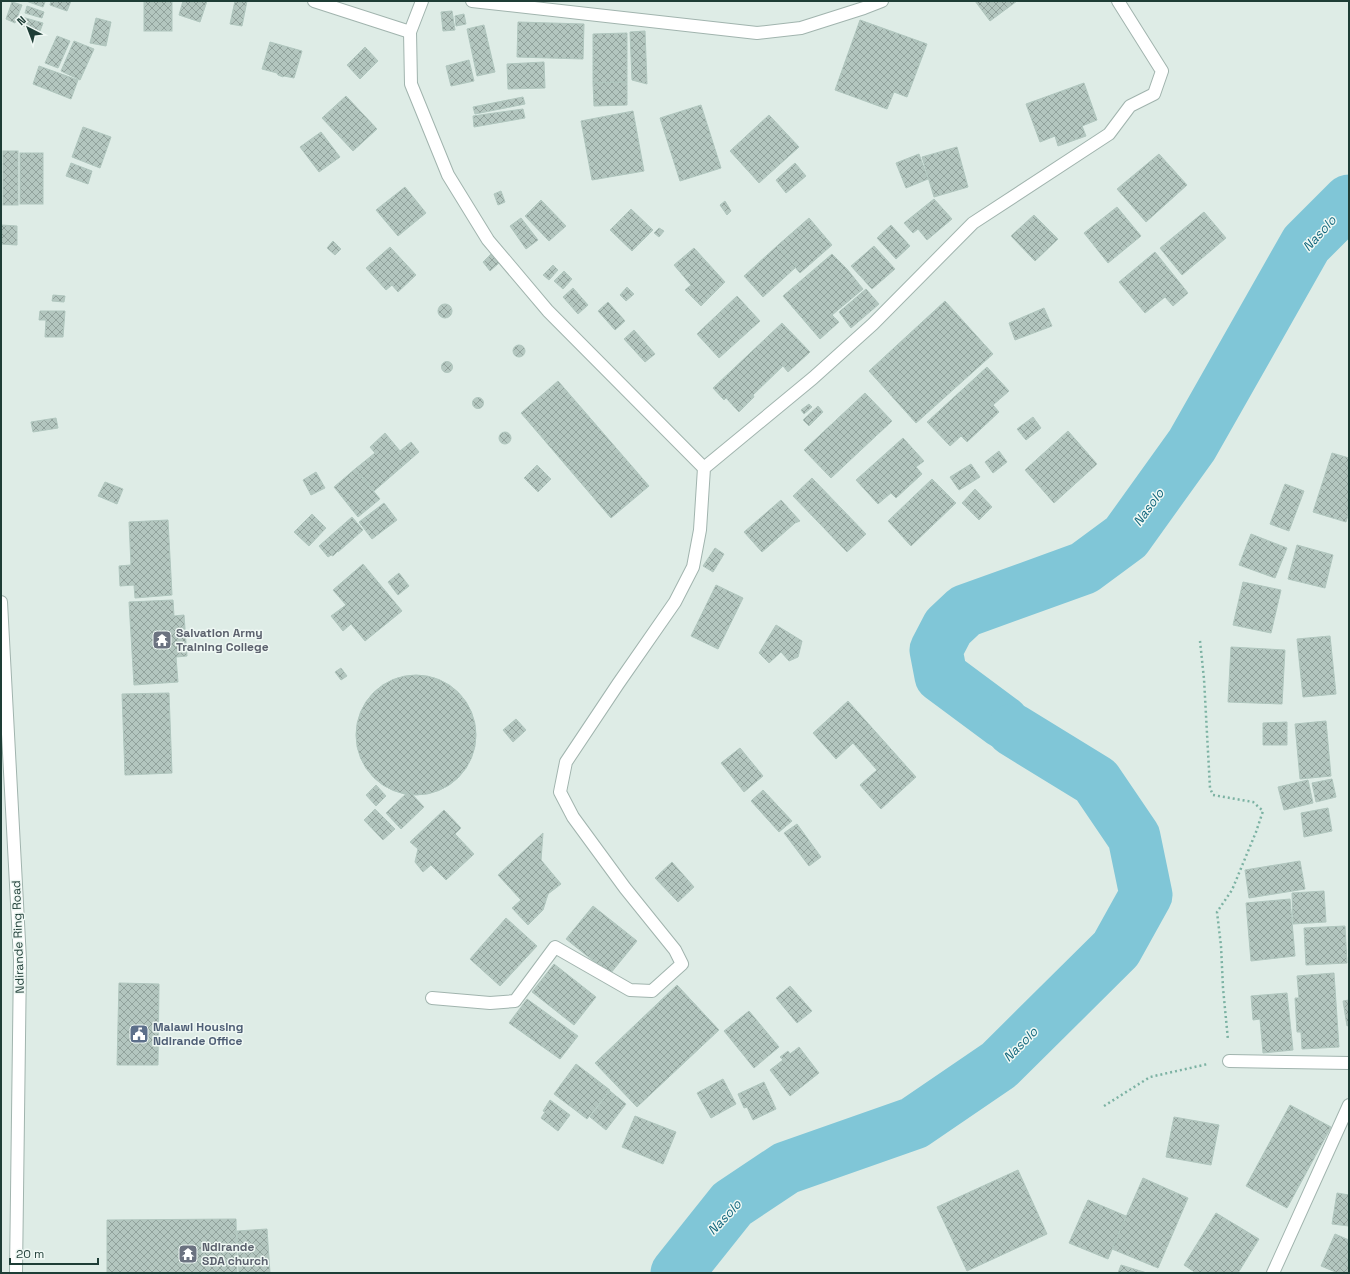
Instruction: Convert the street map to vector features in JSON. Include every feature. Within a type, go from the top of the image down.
[{"type":"street","points":[[314,1],[410,32]]},
{"type":"street","points":[[422,1],[410,32],[411,84],[448,175],[488,240],[548,311],[704,468]]},
{"type":"street","points":[[472,1],[757,33],[801,28],[882,1]]},
{"type":"street","points":[[432,998],[490,1003],[515,1001],[555,947],[630,990],[652,991],[682,964],[675,950],[625,888],[573,817],[560,792],[566,762],[675,602],[693,567],[700,530],[704,468],[813,378],[873,324],[973,223],[1109,134],[1130,106],[1154,94],[1162,71],[1118,1]]},
{"type":"street","name":"Ndirande Ring Road","points":[[1,602],[20,960],[16,1273]]},
{"type":"street","points":[[1230,1061],[1349,1063]]},
{"type":"street","points":[[1273,1273],[1349,1105]]},
{"type":"path","points":[[1104,1106],[1150,1078],[1208,1064],[1230,1061],[1217,912],[1232,890],[1263,811],[1253,802],[1213,795],[1210,788],[1204,679],[1200,641]]},
{"type":"building","points":[[26,1],[42,1],[45,2],[43,7]]},
{"type":"building","points":[[51,1],[71,1],[67,11],[50,5]]},
{"type":"building","points":[[144,1],[172,1],[172,31],[144,31]]},
{"type":"building","points":[[183,1],[207,1],[200,22],[179,15]]},
{"type":"building","points":[[235,1],[247,1],[242,26],[230,24]]},
{"type":"building","points":[[975,1],[1017,1],[990,21]]},
{"type":"building","points":[[12,2],[22,5],[15,23],[6,19]]},
{"type":"building","points":[[27,6],[44,12],[42,18],[25,13]]},
{"type":"building","points":[[452,11],[455,30],[443,31],[441,12]]},
{"type":"building","points":[[464,14],[466,24],[456,26],[455,16]]},
{"type":"building","points":[[22,17],[43,23],[40,31],[20,25]]},
{"type":"building","points":[[96,18],[111,22],[106,46],[90,43]]},
{"type":"building","points":[[860,20],[927,44],[907,97],[894,92],[887,109],[835,90]]},
{"type":"building","points":[[518,22],[584,24],[583,59],[517,57]]},
{"type":"building","points":[[484,25],[495,72],[477,76],[467,29]]},
{"type":"building","points":[[645,31],[647,84],[632,80],[630,32]]},
{"type":"building","points":[[627,33],[627,82],[593,83],[593,34]]},
{"type":"building","points":[[57,36],[70,41],[58,68],[45,63]]},
{"type":"building","points":[[74,41],[94,49],[80,80],[61,71]]},
{"type":"building","points":[[270,42],[302,51],[294,78],[283,77],[277,73],[262,69]]},
{"type":"building","points":[[365,47],[378,61],[360,79],[347,65]]},
{"type":"building","points":[[469,60],[474,81],[451,86],[446,66]]},
{"type":"building","points":[[544,62],[545,88],[508,89],[507,64]]},
{"type":"building","points":[[39,66],[78,80],[71,99],[33,84]]},
{"type":"building","points":[[627,82],[627,105],[594,106],[593,83]]},
{"type":"building","points":[[1084,83],[1097,120],[1082,126],[1086,136],[1058,146],[1055,136],[1040,142],[1026,104]]},
{"type":"building","points":[[346,96],[377,129],[353,151],[322,118]]},
{"type":"building","points":[[523,97],[525,104],[475,114],[473,107]]},
{"type":"building","points":[[701,105],[721,168],[680,181],[660,118]]},
{"type":"building","points":[[523,109],[525,118],[474,127],[473,116]]},
{"type":"building","points":[[633,111],[644,171],[592,180],[581,121]]},
{"type":"building","points":[[769,115],[799,147],[759,183],[730,151]]},
{"type":"building","points":[[83,127],[111,137],[100,168],[72,157]]},
{"type":"building","points":[[321,132],[340,157],[319,172],[300,147]]},
{"type":"building","points":[[957,147],[968,187],[934,197],[922,157]]},
{"type":"building","points":[[3,151],[18,151],[18,205],[3,205]]},
{"type":"building","points":[[20,153],[43,153],[43,204],[20,204]]},
{"type":"building","points":[[919,154],[928,179],[906,188],[896,163]]},
{"type":"building","points":[[1159,154],[1187,185],[1146,222],[1117,189]]},
{"type":"building","points":[[71,163],[92,171],[88,184],[66,176]]},
{"type":"building","points":[[795,163],[806,176],[786,193],[776,180]]},
{"type":"building","points":[[405,187],[426,213],[398,236],[376,210]]},
{"type":"building","points":[[501,191],[505,202],[498,205],[494,194]]},
{"type":"building","points":[[934,199],[952,219],[927,240],[918,229],[913,233],[904,223]]},
{"type":"building","points":[[541,200],[566,226],[549,241],[525,216]]},
{"type":"building","points":[[725,201],[731,211],[727,215],[720,205]]},
{"type":"building","points":[[1117,207],[1141,236],[1108,263],[1084,233]]},
{"type":"building","points":[[631,209],[653,230],[632,251],[610,230]]},
{"type":"building","points":[[1204,212],[1226,238],[1182,275],[1160,248]]},
{"type":"building","points":[[1034,215],[1058,239],[1035,261],[1011,236]]},
{"type":"building","points":[[521,218],[538,240],[526,249],[510,226]]},
{"type":"building","points":[[809,218],[832,245],[800,273],[777,246]]},
{"type":"building","points":[[1,225],[17,226],[17,245],[1,244]]},
{"type":"building","points":[[891,225],[910,246],[896,259],[877,238]]},
{"type":"building","points":[[659,228],[664,231],[659,237],[654,233]]},
{"type":"building","points":[[333,241],[341,249],[335,255],[327,248]]},
{"type":"building","points":[[777,246],[796,267],[763,297],[744,276]]},
{"type":"building","points":[[874,246],[895,269],[872,289],[851,266]]},
{"type":"building","points":[[390,247],[416,275],[398,292],[392,285],[386,290],[366,268]]},
{"type":"building","points":[[694,248],[725,282],[701,306],[685,290],[691,285],[674,265]]},
{"type":"building","points":[[1155,252],[1188,293],[1173,306],[1165,297],[1145,313],[1119,282]]},
{"type":"building","points":[[491,254],[499,263],[490,271],[483,262]]},
{"type":"building","points":[[832,254],[847,269],[863,289],[832,315],[839,322],[820,339],[783,296]]},
{"type":"building","points":[[553,265],[558,270],[549,280],[543,275]]},
{"type":"building","points":[[564,271],[572,279],[563,289],[554,281]]},
{"type":"building","points":[[627,287],[634,294],[626,301],[620,295]]},
{"type":"building","points":[[573,288],[588,305],[578,314],[563,297]]},
{"type":"building","points":[[866,289],[879,304],[851,328],[839,312]]},
{"type":"building","points":[[53,295],[65,296],[64,302],[52,301]]},
{"type":"building","points":[[737,296],[760,321],[719,358],[697,334]]},
{"type":"building","points":[[945,301],[993,354],[916,423],[869,371]]},
{"type":"building","points":[[608,302],[625,321],[615,330],[598,311]]},
{"type":"building","points":[[445,304],[450,306],[452,311],[450,316],[445,318],[440,316],[438,311],[440,306]]},
{"type":"building","points":[[1044,308],[1052,326],[1015,340],[1009,323]]},
{"type":"building","points":[[40,311],[65,311],[63,337],[45,337],[46,320],[39,320]]},
{"type":"building","points":[[782,323],[810,352],[788,372],[783,366],[753,395],[754,397],[739,412],[726,398],[724,400],[713,388]]},
{"type":"building","points":[[634,330],[655,354],[645,362],[624,339]]},
{"type":"building","points":[[519,345],[523,347],[525,351],[523,355],[519,357],[515,355],[513,351],[515,347]]},
{"type":"building","points":[[445,362],[449,362],[451,363],[451,371],[445,372],[442,369],[442,365]]},
{"type":"building","points":[[987,367],[1009,391],[993,405],[999,412],[967,442],[961,436],[950,446],[927,422]]},
{"type":"building","points":[[558,381],[649,486],[611,518],[521,413]]},
{"type":"building","points":[[865,393],[892,421],[831,478],[804,450]]},
{"type":"building","points":[[476,398],[480,398],[482,399],[482,407],[476,408],[473,405],[473,401]]},
{"type":"building","points":[[809,404],[812,407],[804,414],[801,410]]},
{"type":"building","points":[[818,406],[823,412],[809,426],[803,420]]},
{"type":"building","points":[[1033,417],[1041,428],[1026,440],[1017,429]]},
{"type":"building","points":[[56,418],[58,428],[33,432],[31,422]]},
{"type":"building","points":[[1068,431],[1097,464],[1054,503],[1025,470]]},
{"type":"building","points":[[503,432],[507,432],[511,438],[507,444],[503,444],[499,440],[499,436]]},
{"type":"building","points":[[385,433],[400,451],[411,442],[419,452],[374,491],[355,469],[375,453],[370,447]]},
{"type":"building","points":[[903,438],[924,461],[916,467],[922,474],[896,498],[891,493],[878,504],[856,480]]},
{"type":"building","points":[[999,451],[1007,462],[993,473],[985,462]]},
{"type":"building","points":[[1332,453],[1349,458],[1349,512],[1346,522],[1313,512]]},
{"type":"building","points":[[971,464],[980,477],[959,490],[950,477]]},
{"type":"building","points":[[537,465],[551,479],[538,492],[524,478]]},
{"type":"building","points":[[355,469],[380,499],[358,517],[334,487]]},
{"type":"building","points":[[316,472],[325,488],[311,495],[303,480]]},
{"type":"building","points":[[812,478],[866,534],[847,552],[793,496]]},
{"type":"building","points":[[932,479],[956,503],[911,546],[888,521]]},
{"type":"building","points":[[105,482],[123,489],[117,504],[98,496]]},
{"type":"building","points":[[1285,484],[1304,491],[1289,531],[1270,524]]},
{"type":"building","points":[[975,489],[992,507],[979,520],[962,503]]},
{"type":"building","points":[[781,500],[800,521],[795,523],[762,552],[744,532]]},
{"type":"building","points":[[384,503],[397,520],[372,539],[359,522]]},
{"type":"building","points":[[312,514],[326,528],[309,546],[294,532]]},
{"type":"building","points":[[352,517],[363,530],[333,556],[331,555],[328,557],[319,546]]},
{"type":"building","points":[[168,520],[172,595],[135,598],[134,585],[120,586],[119,566],[131,565],[129,522]]},
{"type":"building","points":[[1251,534],[1287,548],[1275,578],[1239,565]]},
{"type":"building","points":[[1297,545],[1333,555],[1325,588],[1288,579]]},
{"type":"building","points":[[715,548],[724,554],[713,572],[703,566]]},
{"type":"building","points":[[363,564],[402,611],[365,641],[351,624],[343,631],[331,616],[346,605],[333,590]]},
{"type":"building","points":[[399,573],[409,586],[398,595],[388,582]]},
{"type":"building","points":[[1243,582],[1281,590],[1271,633],[1233,625]]},
{"type":"building","points":[[716,585],[743,598],[718,649],[691,636]]},
{"type":"building","points":[[173,600],[174,616],[184,615],[187,656],[176,657],[178,682],[134,685],[129,602]]},
{"type":"building","points":[[776,625],[802,641],[798,657],[789,661],[781,652],[769,663],[759,653]]},
{"type":"building","points":[[1330,636],[1336,694],[1303,697],[1297,639]]},
{"type":"building","points":[[1231,647],[1285,650],[1282,704],[1228,702]]},
{"type":"building","points":[[341,668],[347,676],[341,680],[335,672]]},
{"type":"building","points":[[416,675],[439,679],[459,692],[472,712],[476,735],[472,758],[459,778],[439,791],[416,795],[393,791],[373,778],[360,758],[356,735],[360,712],[373,692],[393,679]]},
{"type":"building","points":[[169,693],[172,773],[125,775],[122,694]]},
{"type":"building","points":[[848,701],[916,777],[881,809],[860,785],[877,770],[853,743],[836,759],[813,733]]},
{"type":"building","points":[[516,719],[526,730],[513,742],[503,730]]},
{"type":"building","points":[[1326,721],[1331,776],[1300,779],[1295,724]]},
{"type":"building","points":[[1287,722],[1287,745],[1263,745],[1263,723]]},
{"type":"building","points":[[740,748],[763,776],[744,792],[721,763]]},
{"type":"building","points":[[1332,779],[1336,797],[1316,802],[1312,783]]},
{"type":"building","points":[[1308,780],[1313,803],[1284,810],[1278,787]]},
{"type":"building","points":[[376,785],[386,796],[376,806],[366,795]]},
{"type":"building","points":[[763,790],[792,821],[779,832],[751,801]]},
{"type":"building","points":[[409,791],[424,807],[401,829],[386,813]]},
{"type":"building","points":[[1328,808],[1332,831],[1304,837],[1301,813]]},
{"type":"building","points":[[375,809],[395,829],[383,840],[364,820]]},
{"type":"building","points":[[444,810],[461,828],[455,834],[474,854],[446,880],[431,865],[423,872],[415,862],[418,849],[410,842]]},
{"type":"building","points":[[797,824],[821,857],[809,866],[784,833]]},
{"type":"building","points":[[543,833],[541,860],[561,884],[548,894],[543,910],[528,925],[512,908],[521,900],[498,875]]},
{"type":"building","points":[[1300,861],[1305,889],[1249,898],[1245,870]]},
{"type":"building","points":[[672,862],[694,887],[678,902],[655,878]]},
{"type":"building","points":[[1324,891],[1326,922],[1293,924],[1292,893]]},
{"type":"building","points":[[1290,899],[1295,956],[1251,961],[1246,903]]},
{"type":"building","points":[[593,906],[637,941],[610,974],[566,939]]},
{"type":"building","points":[[506,918],[537,946],[500,986],[470,959]]},
{"type":"building","points":[[1345,926],[1347,963],[1306,965],[1304,928]]},
{"type":"building","points":[[554,964],[596,997],[574,1025],[532,992]]},
{"type":"building","points":[[1334,973],[1339,1047],[1302,1049],[1301,1032],[1297,1032],[1295,998],[1299,998],[1297,976]]},
{"type":"building","points":[[119,983],[159,984],[158,1065],[117,1065]]},
{"type":"building","points":[[677,985],[719,1030],[637,1107],[595,1063]]},
{"type":"building","points":[[790,986],[812,1011],[797,1023],[776,998]]},
{"type":"building","points":[[1287,993],[1293,1050],[1263,1053],[1260,1019],[1253,1020],[1251,996]]},
{"type":"building","points":[[527,999],[578,1036],[560,1059],[509,1023]]},
{"type":"building","points":[[1349,1000],[1349,1025],[1347,1026],[1343,1001]]},
{"type":"building","points":[[749,1011],[779,1047],[754,1068],[724,1031]]},
{"type":"building","points":[[799,1047],[819,1073],[790,1096],[770,1070],[783,1060],[780,1057],[788,1051],[790,1054]]},
{"type":"building","points":[[576,1064],[610,1090],[587,1119],[554,1094]]},
{"type":"building","points":[[723,1079],[736,1104],[711,1118],[697,1093]]},
{"type":"building","points":[[764,1082],[776,1109],[753,1120],[747,1107],[744,1108],[738,1094]]},
{"type":"building","points":[[610,1091],[626,1104],[606,1130],[590,1117]]},
{"type":"building","points":[[550,1100],[570,1115],[558,1131],[541,1118],[545,1112],[543,1111]]},
{"type":"building","points":[[1290,1105],[1331,1127],[1287,1208],[1246,1186]]},
{"type":"building","points":[[635,1116],[676,1132],[663,1164],[622,1147]]},
{"type":"building","points":[[1174,1117],[1219,1125],[1211,1165],[1166,1157]]},
{"type":"building","points":[[1018,1170],[1047,1234],[967,1271],[937,1207]]},
{"type":"building","points":[[1143,1178],[1188,1198],[1158,1268],[1112,1249]]},
{"type":"building","points":[[1337,1193],[1349,1195],[1349,1226],[1332,1224]]},
{"type":"building","points":[[1088,1200],[1126,1216],[1108,1259],[1069,1243]]},
{"type":"building","points":[[1216,1213],[1259,1239],[1238,1273],[1196,1273],[1184,1265]]},
{"type":"building","points":[[236,1219],[237,1273],[107,1273],[107,1220]]},
{"type":"building","points":[[267,1229],[270,1273],[239,1273],[237,1231]]},
{"type":"building","points":[[1335,1234],[1349,1240],[1349,1273],[1338,1273],[1321,1266]]},
{"type":"building","points":[[1121,1265],[1147,1273],[1118,1273]]},
{"type":"waterway","name":"Nasolo","points":[[1003,722],[941,676],[936,650],[948,627],[965,611],[1084,568],[1126,537],[1192,445],[1306,244],[1349,201]]},
{"type":"waterway","name":"Nasolo","points":[[677,1273],[732,1204],[786,1168],[914,1123],[999,1065],[1116,949],[1146,895],[1134,837],[1096,781],[1013,730]]},
{"type":"place","name":"Salvation Army Training College","points":[[162,640]]},
{"type":"place","name":"Malawi Housing Ndirande Office","points":[[139,1034]]},
{"type":"place","name":"Ndirande SDA church","points":[[188,1254]]}]
